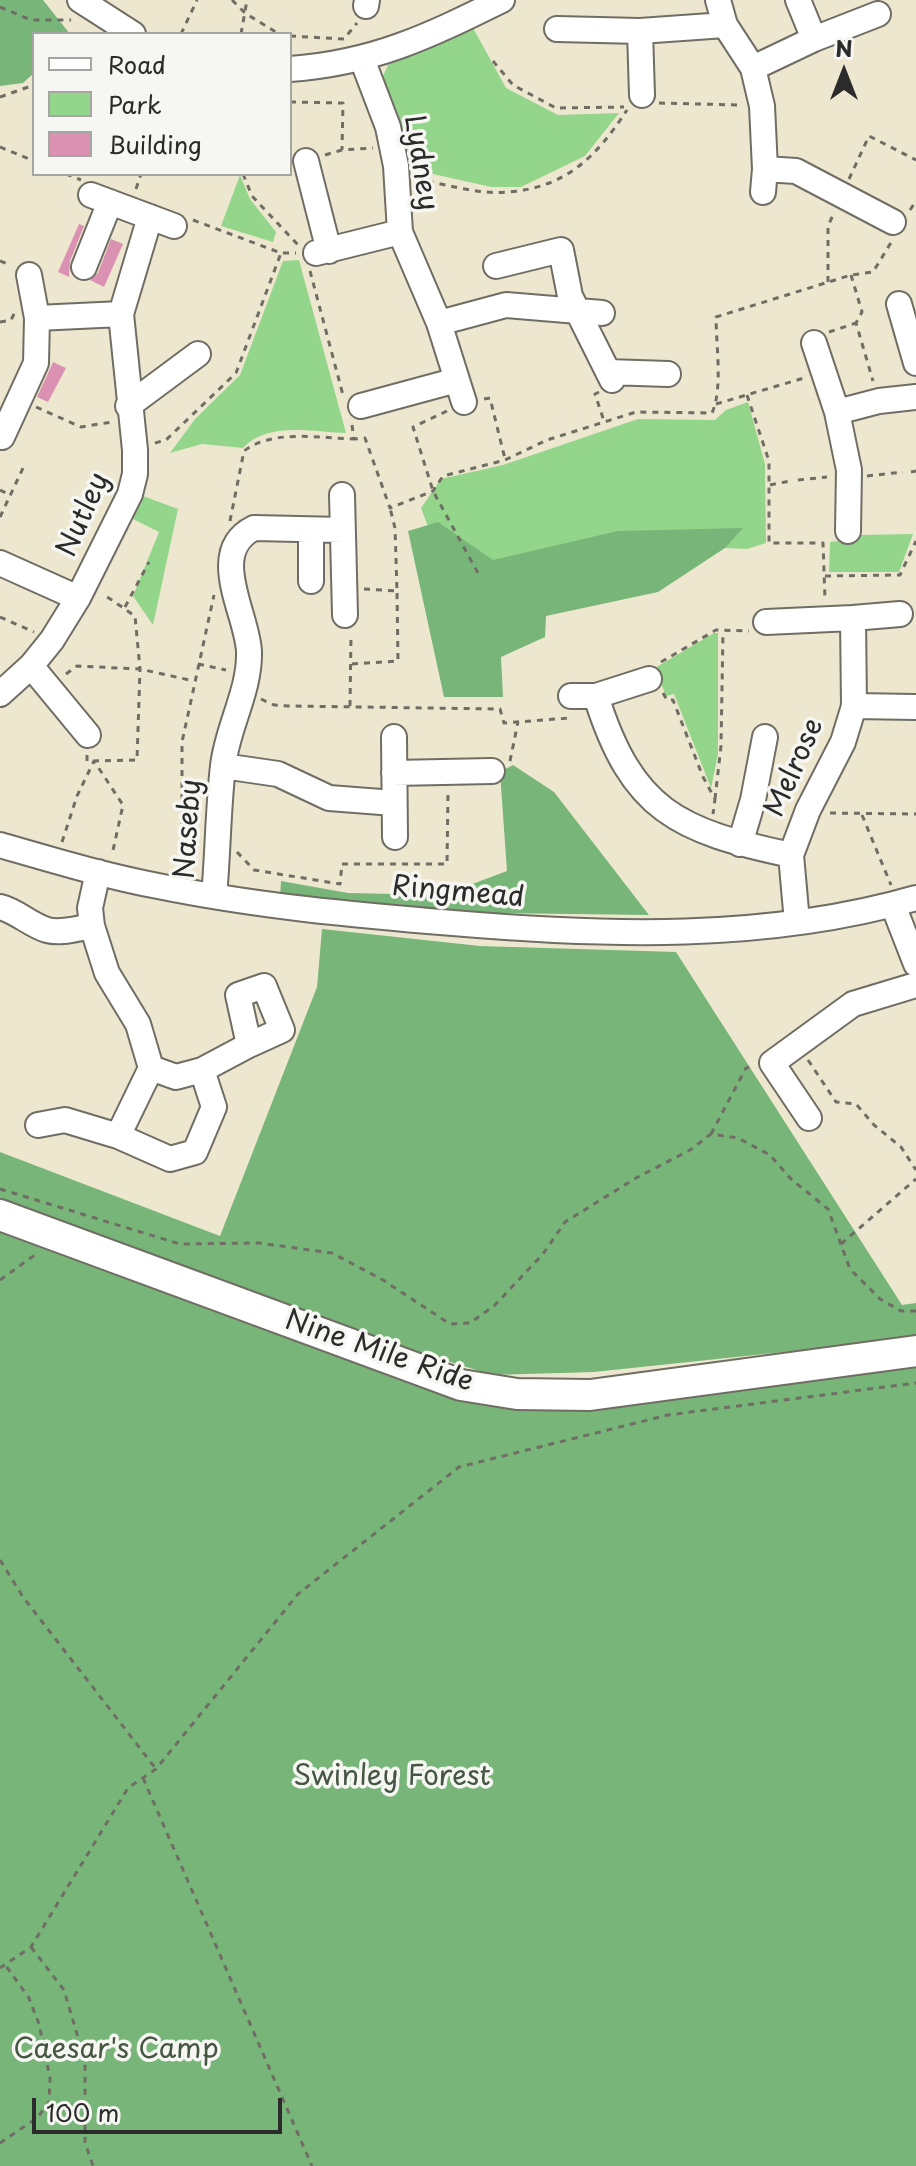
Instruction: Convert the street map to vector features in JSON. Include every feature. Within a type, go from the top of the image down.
[{"type":"main road","name":"Nine Mile Ride","points":[[0,1215],[461,1385],[517,1394],[590,1395],[916,1351]]},
{"type":"street","points":[[292,69],[362,59],[433,34],[502,0]]},
{"type":"street","points":[[718,0],[725,25],[753,68],[762,106],[764,180],[796,171],[898,225]]},
{"type":"street","points":[[798,0],[814,39]]},
{"type":"street","points":[[80,10],[129,32]]},
{"type":"street","points":[[753,68],[814,39],[878,14]]},
{"type":"street","points":[[557,29],[640,31],[725,25]]},
{"type":"street","points":[[640,31],[648,99]]},
{"type":"street","name":"Lydney","points":[[362,59],[388,127],[397,176],[400,232],[439,323],[460,391]]},
{"type":"street","points":[[306,161],[314,256]]},
{"type":"street","points":[[84,267],[111,199],[174,226]]},
{"type":"street","name":"Nutley","points":[[0,694],[31,666],[52,640],[82,591],[130,494],[135,474],[135,450],[121,314],[150,217]]},
{"type":"street","name":"Lydney","points":[[314,256],[400,232]]},
{"type":"street","points":[[496,266],[561,250],[570,296],[610,376],[668,374]]},
{"type":"street","points":[[2,437],[36,363],[37,318],[29,275]]},
{"type":"street","points":[[899,304],[916,363]]},
{"type":"street","points":[[439,323],[506,305],[602,313]]},
{"type":"street","points":[[37,318],[121,314]]},
{"type":"street","points":[[814,343],[837,412],[849,470],[848,531]]},
{"type":"street","points":[[130,412],[198,354]]},
{"type":"street","points":[[352,407],[460,391]]},
{"type":"street","points":[[837,412],[879,401],[916,397]]},
{"type":"street","points":[[342,495],[345,615]]},
{"type":"street","name":"Naseby","points":[[214,896],[223,766],[249,652],[231,576],[235,545],[243,533],[254,528],[342,530]]},
{"type":"street","points":[[311,530],[311,581]]},
{"type":"street","name":"Nutley","points":[[0,563],[82,591]]},
{"type":"street","points":[[766,622],[900,614]]},
{"type":"street","name":"Melrose","points":[[797,922],[791,855],[807,812],[843,742],[854,706],[853,618]]},
{"type":"street","points":[[31,666],[88,735]]},
{"type":"street","points":[[571,696],[596,696],[653,678]]},
{"type":"street","name":"Melrose","points":[[596,696],[608,736],[623,765],[642,791],[663,809],[700,831],[742,836],[791,855]]},
{"type":"street","name":"Melrose","points":[[854,706],[916,707]]},
{"type":"street","points":[[394,737],[395,837]]},
{"type":"street","name":"Melrose","points":[[742,836],[753,800],[765,737]]},
{"type":"street","name":"Naseby","points":[[223,766],[278,774],[329,798],[394,803]]},
{"type":"street","points":[[394,773],[492,771]]},
{"type":"street","name":"Ringmead","points":[[0,845],[102,873],[214,896],[316,911],[570,931],[647,932],[797,922],[902,902]]},
{"type":"street","points":[[102,873],[90,908],[92,926],[107,973],[138,1024],[151,1068],[118,1136]]},
{"type":"street","points":[[902,902],[916,964]]},
{"type":"street","points":[[0,907],[13,910],[45,930],[92,926]]},
{"type":"street","points":[[809,1118],[772,1063],[853,1004],[916,985]]},
{"type":"street","points":[[151,1068],[176,1077],[202,1070],[249,1045]]},
{"type":"street","points":[[38,1125],[65,1120],[118,1136],[170,1159],[195,1152],[214,1107],[202,1070]]},
{"type":"path","points":[[182,32],[197,0]]},
{"type":"path","points":[[232,0],[245,13],[276,32]]},
{"type":"path","points":[[241,32],[247,0]]},
{"type":"path","points":[[292,36],[344,39],[355,26],[366,3]]},
{"type":"path","points":[[0,7],[31,20],[80,10]]},
{"type":"path","points":[[397,176],[488,192],[509,192],[546,183],[582,166],[606,142],[629,106],[556,108],[513,85],[493,61]]},
{"type":"path","points":[[0,97],[32,86]]},
{"type":"path","points":[[648,99],[762,106]]},
{"type":"path","points":[[292,102],[343,103],[342,150]]},
{"type":"path","points":[[0,147],[32,160]]},
{"type":"path","points":[[306,161],[342,150],[392,147]]},
{"type":"path","points":[[111,199],[139,176]]},
{"type":"path","points":[[244,176],[252,196],[314,256],[352,407],[354,439],[365,438],[395,528],[398,661],[352,664]]},
{"type":"path","points":[[390,508],[433,491],[443,476],[505,460],[547,440],[636,412],[712,413],[716,404],[716,317],[851,275],[873,272],[898,225],[916,201]]},
{"type":"path","points":[[135,450],[166,440],[236,373],[281,253]]},
{"type":"path","points":[[851,275],[862,312],[856,323],[879,401]]},
{"type":"path","points":[[716,404],[822,372]]},
{"type":"path","points":[[605,424],[595,394],[609,388],[610,376]]},
{"type":"path","points":[[479,575],[433,491],[413,427],[460,391],[490,398],[505,460]]},
{"type":"path","points":[[747,395],[769,461],[769,543],[823,543],[826,619]]},
{"type":"path","points":[[20,399],[81,427],[96,426],[130,412]]},
{"type":"path","points":[[0,517],[24,466]]},
{"type":"path","points":[[769,485],[790,481]]},
{"type":"path","points":[[0,490],[10,495]]},
{"type":"path","points":[[824,576],[900,575],[916,541]]},
{"type":"path","points":[[125,607],[149,562]]},
{"type":"path","points":[[344,588],[397,591]]},
{"type":"path","points":[[82,591],[125,607],[135,616],[140,669],[137,760],[87,761],[88,735]]},
{"type":"path","points":[[345,615],[351,619],[350,706]]},
{"type":"path","points":[[0,617],[52,640]]},
{"type":"path","points":[[715,799],[703,777],[673,700],[667,700],[653,678],[716,630],[759,631],[766,622]]},
{"type":"path","points":[[723,630],[721,746],[712,820],[742,836]]},
{"type":"path","points":[[198,664],[244,682],[274,705],[500,709],[504,723],[570,718],[571,696]]},
{"type":"path","points":[[47,687],[77,666],[140,669],[194,681]]},
{"type":"path","points":[[492,771],[509,762],[518,722]]},
{"type":"path","points":[[62,842],[77,796],[94,761]]},
{"type":"path","points":[[94,761],[123,805],[102,873]]},
{"type":"path","points":[[220,833],[254,870],[340,884],[342,864],[447,864],[448,773]]},
{"type":"path","points":[[807,812],[916,814]]},
{"type":"path","points":[[862,815],[902,902]]},
{"type":"path","points":[[798,1044],[836,1102],[856,1104],[874,1125],[901,1147],[916,1170]]},
{"type":"path","points":[[0,1189],[180,1244],[259,1243],[332,1253],[383,1280],[450,1324],[470,1323],[494,1306],[543,1254],[565,1222],[636,1178],[690,1150],[711,1134],[746,1068],[772,1063]]},
{"type":"path","points":[[711,1134],[738,1138],[770,1155],[791,1179],[828,1209],[850,1269],[880,1299],[901,1311],[916,1311]]},
{"type":"path","points":[[841,1244],[916,1179]]},
{"type":"path","points":[[0,1280],[42,1250],[72,1241]]},
{"type":"path","points":[[0,1968],[31,1947],[128,1788],[156,1769],[298,1594],[459,1467],[668,1415],[916,1383]]},
{"type":"path","points":[[0,1560],[23,1597],[156,1769]]},
{"type":"path","points":[[143,1778],[312,2166]]},
{"type":"path","points":[[31,1947],[64,1990],[85,2061],[85,2142],[93,2166]]},
{"type":"path","points":[[0,2143],[37,2118],[49,2102],[50,2078],[39,2024],[29,1998],[6,1966]]},
{"type":"green space","points":[[0,0],[43,0],[68,32],[32,32],[32,75],[23,83],[0,86]]},
{"type":"green space","points":[[472,26],[506,88],[558,115],[619,113],[585,156],[521,187],[491,187],[424,172],[417,153],[406,152],[386,92],[383,76],[388,65]]},
{"type":"green space","points":[[240,176],[250,199],[276,232],[273,242],[221,226]]},
{"type":"green space","points":[[299,260],[346,433],[278,431],[265,434],[243,448],[202,444],[170,453],[195,419],[240,375],[283,261]]},
{"type":"green space","points":[[748,402],[765,464],[766,543],[747,549],[725,548],[455,598],[421,508],[441,479],[503,465],[638,419],[715,420],[726,410]]},
{"type":"green space","points":[[143,496],[178,509],[153,625],[133,596],[159,532],[133,519]]},
{"type":"green space","points":[[438,522],[493,560],[618,531],[743,528],[725,548],[658,592],[546,616],[545,637],[501,657],[503,697],[444,697],[408,531]]},
{"type":"green space","points":[[913,534],[899,572],[829,572],[830,542],[856,539],[858,535]]},
{"type":"green space","points":[[718,633],[718,754],[711,788],[674,694],[666,696],[655,668]]},
{"type":"green space","points":[[513,765],[554,792],[649,915],[492,913],[280,896],[281,881],[348,893],[443,895],[507,871],[500,772]]},
{"type":"green space","points":[[322,929],[480,946],[676,952],[902,1305],[916,1303],[916,1338],[594,1372],[492,1375],[193,1281],[0,1205],[0,1152],[220,1236],[317,987]]},
{"type":"green space","name":"Swinley Forest","points":[[0,1227],[486,1401],[916,1358],[916,2166],[0,2166]]},
{"type":"building","points":[[79,224],[84,226],[70,261],[69,277],[58,272]]},
{"type":"building","points":[[111,239],[123,244],[104,287],[90,280],[98,273]]},
{"type":"building","points":[[53,362],[66,368],[48,402],[37,397]]},
{"type":"park label","name":"Caesar's Camp","points":[[116,2050]]}]
